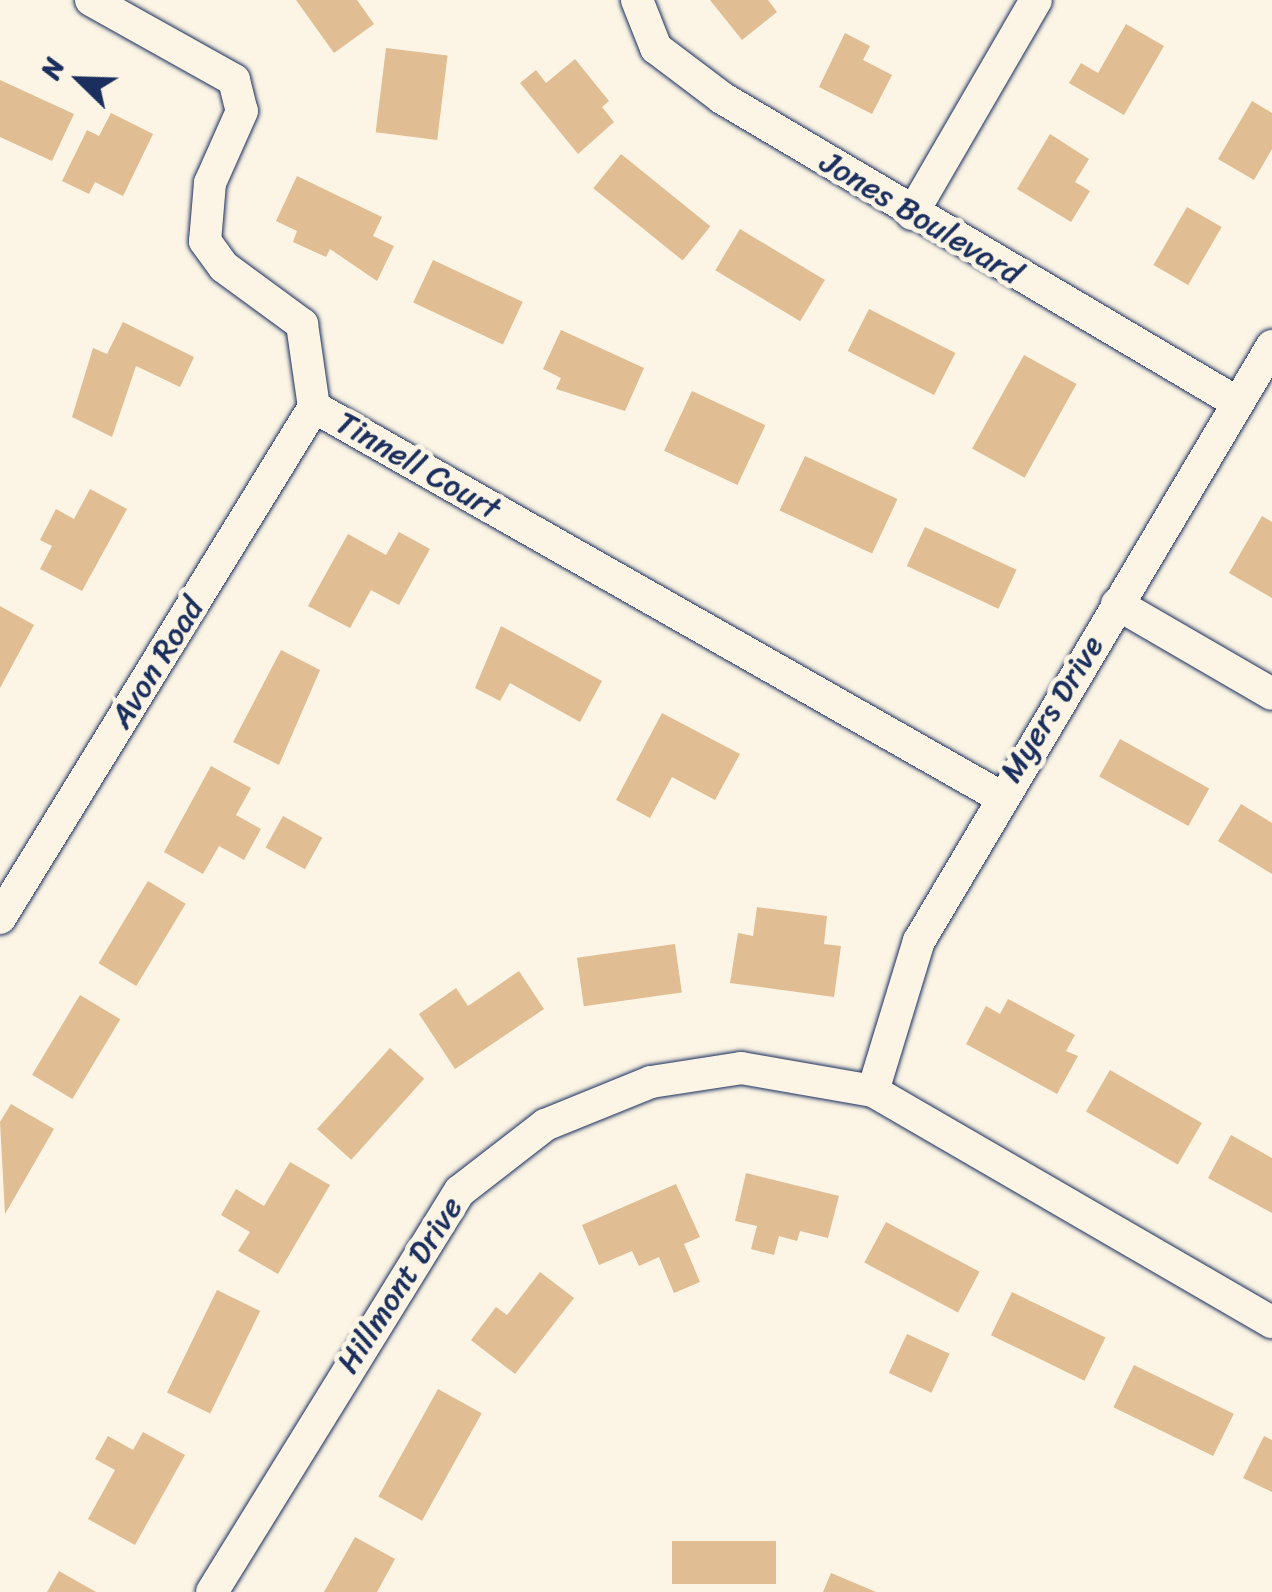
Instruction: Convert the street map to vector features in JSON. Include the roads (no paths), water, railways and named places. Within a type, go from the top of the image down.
[{"type":"street","name":"Tinnell Court","points":[[91,0],[234,80],[242,111],[210,183],[205,241],[224,267],[302,324],[314,407],[998,796]]},
{"type":"street","name":"Jones Boulevard","points":[[637,0],[656,48],[912,214],[1238,402]]},
{"type":"street","points":[[912,214],[1036,0]]},
{"type":"street","name":"Myers Drive","points":[[874,1092],[919,942],[998,796],[1272,346]]},
{"type":"street","name":"Avon Road","points":[[0,918],[314,407]]},
{"type":"street","points":[[1117,604],[1272,694]]},
{"type":"street","name":"Hillmont Drive","points":[[212,1592],[460,1191],[545,1125],[650,1082],[741,1068],[874,1092],[1272,1322]]}]
